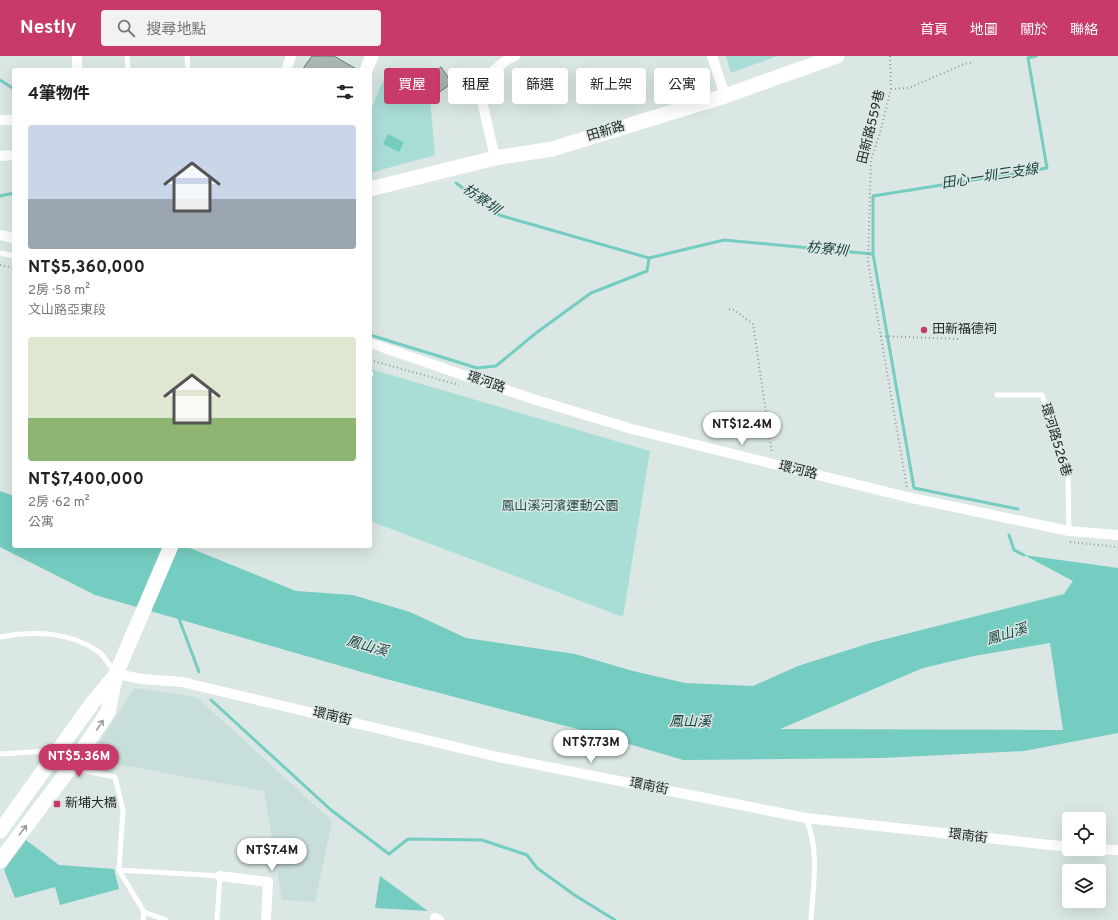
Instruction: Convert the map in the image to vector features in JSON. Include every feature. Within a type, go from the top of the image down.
[{"type":"main road","name":"田新路","points":[[372,189],[496,158],[552,149],[725,96],[837,56]]},
{"type":"main road","points":[[0,861],[70,768],[108,712],[116,674],[170,548]]},
{"type":"main road","points":[[0,831],[93,702],[116,674]]},
{"type":"street","points":[[77,56],[77,68]]},
{"type":"street","points":[[287,68],[291,56]]},
{"type":"street","points":[[367,68],[372,56]]},
{"type":"street","points":[[496,158],[478,83],[508,59],[515,56]]},
{"type":"street","points":[[712,56],[725,96]]},
{"type":"street","points":[[0,120],[12,120]]},
{"type":"street","points":[[0,156],[12,155]]},
{"type":"street","points":[[0,234],[12,237]]},
{"type":"street","name":"環河路","points":[[372,344],[533,399],[632,429],[907,497],[1069,531],[1118,535]]},
{"type":"street","name":"環南街","points":[[116,674],[142,679],[182,682],[498,757],[806,818],[1062,846]]},
{"type":"street","points":[[1106,850],[1118,850]]},
{"type":"street","points":[[220,876],[268,882],[266,920]]},
{"type":"lane","points":[[127,56],[128,68]]},
{"type":"lane","points":[[187,56],[188,68]]},
{"type":"lane","points":[[0,253],[12,256]]},
{"type":"lane","name":"環河路526巷","points":[[997,395],[1042,395],[1068,476],[1069,531]]},
{"type":"lane","points":[[0,637],[21,633],[67,636],[100,653],[116,674]]},
{"type":"lane","points":[[0,754],[48,751],[56,754],[70,768],[115,777],[124,810],[119,870],[144,912],[143,920]]},
{"type":"lane","points":[[806,818],[811,830],[815,851],[811,920]]},
{"type":"lane","points":[[119,870],[220,876],[217,920]]},
{"type":"lane","points":[[144,912],[166,920]]},
{"type":"path","name":"田新路559巷","points":[[890,56],[891,89],[880,133],[871,160],[868,258],[907,481],[907,497]]},
{"type":"path","points":[[891,89],[909,88],[964,64],[974,62]]},
{"type":"path","points":[[0,265],[12,268]]},
{"type":"path","points":[[729,309],[734,310],[753,324],[773,465]]},
{"type":"path","points":[[882,336],[960,339]]},
{"type":"shaded area","points":[[134,688],[197,697],[332,821],[315,902],[282,900],[264,791],[89,759]]},
{"type":"green space","points":[[726,56],[777,56],[731,73]]},
{"type":"green space","points":[[384,80],[384,104],[431,104],[435,155],[372,172],[372,108]]},
{"type":"green space","name":"鳳山溪河濱運動公園","points":[[372,370],[650,451],[623,617],[372,522]]},
{"type":"water","points":[[388,134],[404,142],[399,152],[383,144]]},
{"type":"water","name":"鳳山溪","points":[[0,491],[12,495],[12,548],[190,548],[296,591],[353,595],[410,612],[466,638],[575,654],[633,671],[685,683],[753,686],[798,666],[870,643],[1064,594],[1073,581],[1024,555],[1118,568],[1118,733],[1024,751],[882,758],[683,760],[585,731],[386,679],[95,595],[0,547]],"holes":[[[1050,643],[1063,730],[780,729],[923,668],[974,656]]]},
{"type":"water","points":[[26,840],[59,865],[114,869],[119,889],[60,905],[55,887],[15,898],[4,870]]},
{"type":"water","points":[[380,876],[428,911],[375,908]]},
{"type":"building","points":[[312,56],[334,56],[355,68],[303,68]]},
{"type":"building","points":[[441,67],[448,77],[448,86],[440,92],[440,68]]},
{"type":"waterway","name":"田心一圳三支線","points":[[1018,509],[914,488],[873,254],[873,196],[1047,168],[1028,58],[1036,56]]},
{"type":"waterway","name":"枋寮圳","points":[[0,80],[12,88]]},
{"type":"waterway","name":"枋寮圳","points":[[456,183],[499,215],[649,258],[724,240],[873,254]]},
{"type":"waterway","points":[[0,196],[12,193]]},
{"type":"waterway","points":[[372,336],[477,368],[496,366],[536,333],[591,293],[647,271],[649,258]]},
{"type":"waterway","name":"枋寮圳","points":[[1009,535],[1014,550],[1024,555]]},
{"type":"waterway","points":[[178,616],[199,672]]},
{"type":"waterway","points":[[211,700],[331,810],[389,854],[408,839],[482,840],[527,855],[537,868],[576,896],[615,920]]},
{"type":"place","name":"田新福德祠","points":[[924,330]]},
{"type":"place","name":"新埔大橋","points":[[57,804]]}]
